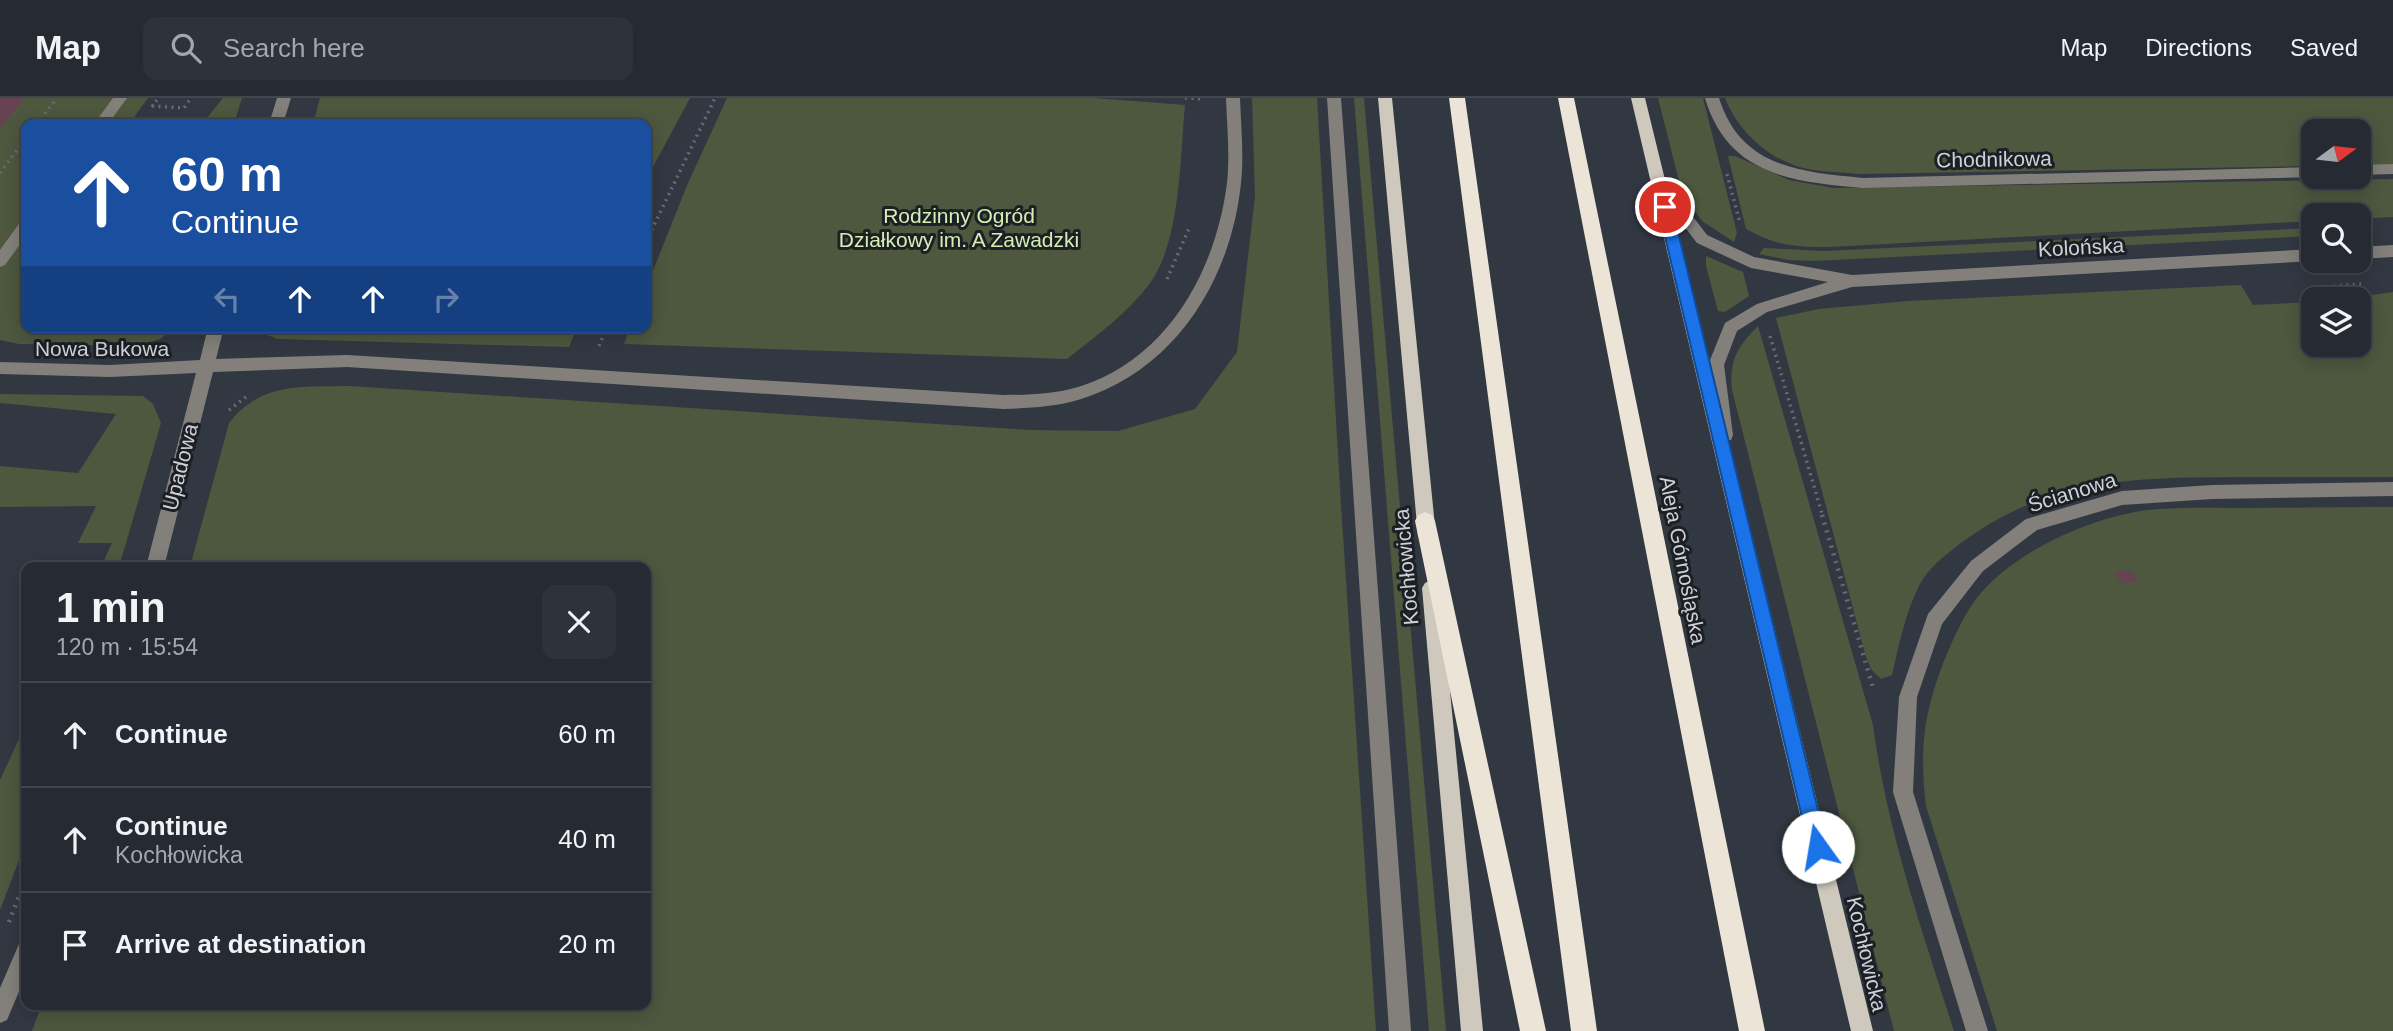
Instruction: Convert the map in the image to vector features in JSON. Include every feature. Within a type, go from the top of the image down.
[{"type":"highway","points":[[1457,98],[1584,1031]]},
{"type":"highway","name":"Aleja Górnośląska","points":[[1566,98],[1752,1031]]},
{"type":"highway","points":[[1425,521],[1533,1031]]},
{"type":"main road","name":"Kochłowicka","points":[[1385,98],[1472,1031]]},
{"type":"main road","points":[[1639,98],[1659,183]]},
{"type":"main road","name":"Kochłowicka","points":[[1659,183],[1862,1031]]},
{"type":"street","points":[[105,119],[120,98]]},
{"type":"street","points":[[278,119],[284,98]]},
{"type":"street","name":"Nowa Bukowa","points":[[0,368],[110,371],[205,368],[292,361],[347,361],[1003,402],[1044,401],[1088,391],[1124,374],[1156,351],[1180,325],[1202,292],[1219,258],[1228,225],[1234,181],[1233,98]]},
{"type":"street","points":[[1334,98],[1400,1031]]},
{"type":"street","name":"Chodnikowa","points":[[1712,98],[1728,136],[1758,159],[1799,177],[1863,183],[2301,172]]},
{"type":"street","points":[[2371,170],[2393,169]]},
{"type":"street","points":[[1659,183],[1702,239],[1751,262],[1852,281]]},
{"type":"street","points":[[0,261],[21,232]]},
{"type":"street","points":[[2371,252],[2393,251]]},
{"type":"street","name":"Kolońska","points":[[1852,281],[2301,256]]},
{"type":"street","points":[[1730,480],[1716,365],[1731,327],[1762,307],[1852,281]]},
{"type":"street","name":"Upadowa","points":[[156,562],[214,333]]},
{"type":"street","name":"Ścianowa","points":[[1977,1031],[1903,792],[1908,697],[1934,620],[1977,566],[2032,524],[2122,498],[2212,492],[2393,489]]},
{"type":"street","points":[[0,1013],[21,963]]},
{"type":"path","points":[[41,119],[57,98]]},
{"type":"path","points":[[152,106],[184,108],[191,98]]},
{"type":"path","points":[[651,232],[715,98]]},
{"type":"path","points":[[1728,136],[1720,148],[1751,262]]},
{"type":"path","points":[[0,173],[21,145]]},
{"type":"path","points":[[1163,288],[1192,221]]},
{"type":"path","points":[[2321,287],[2369,283]]},
{"type":"path","points":[[1762,307],[1877,701]]},
{"type":"path","points":[[5,932],[21,891]]},
{"type":"green space","points":[[0,98],[148,98],[133,119],[21,119],[21,333],[168,333],[160,339],[137,346],[19,344],[0,340]]},
{"type":"green space","points":[[223,98],[242,98],[236,119],[206,119]]},
{"type":"green space","points":[[320,98],[690,98],[651,171],[651,119],[314,119]]},
{"type":"green space","name":"Rodzinny Ogród Działkowy im. A Zawadzki","points":[[727,98],[1094,98],[1185,105],[1177,197],[1168,244],[1160,265],[1150,283],[1132,304],[1067,359],[624,344],[628,333],[651,333],[651,276],[688,183]]},
{"type":"green space","points":[[1252,98],[1317,98],[1376,1031],[32,1031],[40,1010],[651,1010],[651,562],[191,562],[229,423],[254,400],[299,387],[349,386],[1030,430],[1118,431],[1195,409],[1237,352],[1255,196]]},
{"type":"green space","points":[[1354,98],[1364,98],[1446,1031],[1429,1031]]},
{"type":"green space","points":[[1658,98],[1703,98],[1737,233],[1734,242],[1702,221],[1682,193]]},
{"type":"green space","points":[[1725,98],[2393,98],[2393,165],[2371,165],[2371,119],[2301,119],[2301,166],[1858,174],[1803,168],[1778,158],[1746,132]]},
{"type":"green space","points":[[1728,156],[1735,156],[1789,180],[1833,188],[2301,180],[2301,189],[2371,189],[2371,179],[2393,179],[2393,217],[2371,218],[2371,203],[2301,203],[2301,222],[1830,247],[1796,246],[1777,242],[1746,229]]},
{"type":"green space","points":[[2301,229],[2301,237],[1814,261],[1789,260],[1759,254],[1764,248],[1824,251]]},
{"type":"green space","points":[[1706,256],[1743,272],[1749,296],[1725,312],[1718,311],[1706,266]]},
{"type":"green space","points":[[2241,285],[2253,305],[2301,303],[2301,357],[2371,357],[2371,295],[2393,292],[2393,477],[2196,477],[2127,481],[2061,493],[2029,504],[1965,540],[1929,572],[1910,606],[1892,675],[1881,679],[1871,669],[1866,657],[1776,318],[1819,309],[1908,301]]},
{"type":"green space","points":[[1758,326],[1873,725],[1896,842],[1954,1031],[1894,1031],[1732,390],[1732,370],[1736,354]]},
{"type":"green space","points":[[263,333],[575,333],[569,347],[277,339]]},
{"type":"green space","points":[[0,394],[143,396],[153,404],[161,423],[120,562],[103,562],[112,543],[78,543],[96,506],[0,507],[0,466],[78,473],[116,414],[0,403]]},
{"type":"green space","points":[[2393,507],[2393,1031],[1997,1031],[1926,806],[1923,765],[1925,730],[1933,694],[1952,641],[1976,599],[2011,565],[2034,550],[2084,527],[2135,512],[2182,508]]},
{"type":"green space","points":[[21,735],[21,855],[0,910],[0,780]]},
{"type":"building","points":[[0,98],[24,98],[0,128]]},
{"type":"building","points":[[2132,571],[2138,582],[2121,583],[2114,572]]},
{"type":"route","points":[[1665,207],[1818,847]]}]
